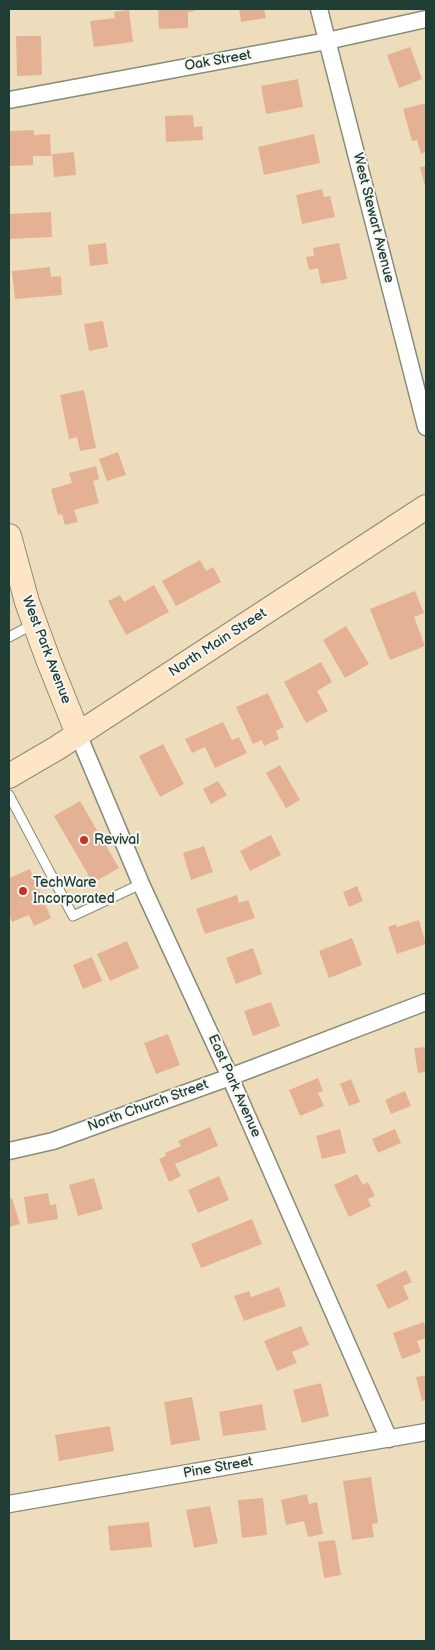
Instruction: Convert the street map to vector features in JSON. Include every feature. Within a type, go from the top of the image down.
[{"type":"main road","name":"North Main Street","points":[[9,776],[78,734],[426,507]]},
{"type":"main road","name":"West Park Avenue","points":[[9,536],[34,624],[78,734]]},
{"type":"street","name":"West Stewart Avenue","points":[[319,9],[426,426]]},
{"type":"street","name":"Oak Street","points":[[9,100],[327,41],[426,19]]},
{"type":"street","name":"East Park Avenue","points":[[78,734],[141,884],[230,1077],[389,1439]]},
{"type":"street","name":"North Church Street","points":[[9,1151],[53,1141],[230,1077],[426,1002]]},
{"type":"street","name":"Pine Street","points":[[9,1504],[426,1432]]},
{"type":"lane","points":[[9,637],[34,624]]},
{"type":"lane","points":[[9,794],[73,916],[141,884]]},
{"type":"building","points":[[158,9],[195,9],[195,11],[188,12],[188,28],[159,29]]},
{"type":"building","points":[[239,9],[264,9],[266,18],[241,22]]},
{"type":"building","points":[[129,10],[133,42],[94,47],[90,21],[115,18],[114,12]]},
{"type":"building","points":[[16,36],[41,36],[42,75],[17,76]]},
{"type":"building","points":[[410,47],[422,79],[399,88],[387,55]]},
{"type":"building","points":[[298,79],[303,107],[266,114],[261,86]]},
{"type":"building","points":[[426,103],[426,152],[421,154],[417,140],[412,141],[403,109]]},
{"type":"building","points":[[193,115],[194,127],[202,126],[203,140],[166,142],[165,116]]},
{"type":"building","points":[[34,130],[34,135],[50,134],[51,156],[33,156],[33,165],[9,166],[9,131]]},
{"type":"building","points":[[314,134],[320,163],[264,175],[258,147]]},
{"type":"building","points":[[74,152],[76,175],[54,177],[52,154]]},
{"type":"building","points":[[426,166],[426,190],[420,167]]},
{"type":"building","points":[[322,189],[324,197],[330,196],[335,217],[302,224],[296,195]]},
{"type":"building","points":[[51,212],[52,237],[9,239],[9,214]]},
{"type":"building","points":[[106,243],[108,264],[90,266],[88,245]]},
{"type":"building","points":[[339,243],[347,279],[321,284],[318,268],[309,270],[306,257],[314,256],[313,248]]},
{"type":"building","points":[[50,267],[51,277],[61,276],[62,295],[15,299],[12,271]]},
{"type":"building","points":[[103,321],[108,347],[89,351],[84,324]]},
{"type":"building","points":[[84,390],[96,448],[80,451],[77,437],[69,439],[60,395]]},
{"type":"building","points":[[118,452],[126,475],[107,481],[99,459]]},
{"type":"building","points":[[96,466],[99,479],[93,481],[99,503],[74,510],[78,522],[65,525],[62,514],[58,515],[51,489],[72,483],[69,473]]},
{"type":"building","points":[[200,560],[206,571],[213,567],[221,582],[176,606],[162,581]]},
{"type":"building","points":[[154,585],[169,612],[126,635],[108,601],[120,595],[124,602]]},
{"type":"building","points":[[415,591],[424,613],[414,617],[425,646],[390,660],[370,609]]},
{"type":"building","points":[[346,626],[369,664],[345,678],[323,640]]},
{"type":"building","points":[[321,662],[332,682],[317,691],[328,711],[306,723],[284,682]]},
{"type":"building","points":[[268,693],[284,727],[276,731],[279,739],[264,746],[262,740],[253,744],[236,707]]},
{"type":"building","points":[[223,722],[232,740],[239,737],[247,753],[215,768],[205,747],[192,753],[185,739]]},
{"type":"building","points":[[163,744],[184,784],[160,797],[139,756]]},
{"type":"building","points":[[280,765],[300,800],[286,808],[266,773]]},
{"type":"building","points":[[218,781],[227,795],[211,804],[203,789]]},
{"type":"building","points":[[80,801],[119,868],[93,883],[54,816]]},
{"type":"building","points":[[271,835],[281,855],[250,871],[240,851]]},
{"type":"building","points":[[204,846],[213,872],[191,880],[183,853]]},
{"type":"building","points":[[30,869],[51,918],[34,926],[29,915],[12,922],[9,914],[9,878]]},
{"type":"building","points":[[357,886],[363,901],[349,907],[343,892]]},
{"type":"building","points":[[237,895],[239,903],[248,900],[255,918],[205,934],[196,909]]},
{"type":"building","points":[[419,920],[426,944],[397,954],[388,927],[396,924],[397,927]]},
{"type":"building","points":[[352,938],[362,965],[329,978],[319,951]]},
{"type":"building","points":[[127,941],[139,968],[110,981],[97,954]]},
{"type":"building","points":[[253,948],[262,974],[236,984],[226,958]]},
{"type":"building","points":[[92,957],[102,981],[83,989],[73,965]]},
{"type":"building","points":[[271,1002],[280,1026],[253,1036],[244,1011]]},
{"type":"building","points":[[168,1034],[180,1065],[156,1074],[144,1043]]},
{"type":"building","points":[[426,1047],[426,1072],[418,1073],[414,1048]]},
{"type":"building","points":[[318,1078],[323,1091],[318,1093],[324,1106],[300,1116],[289,1090]]},
{"type":"building","points":[[351,1079],[360,1102],[349,1106],[340,1084]]},
{"type":"building","points":[[405,1091],[411,1106],[391,1114],[385,1100]]},
{"type":"building","points":[[210,1127],[218,1146],[175,1164],[181,1176],[169,1182],[159,1159],[166,1156],[165,1153],[181,1146],[178,1141]]},
{"type":"building","points":[[340,1129],[346,1153],[322,1159],[316,1136]]},
{"type":"building","points":[[395,1129],[401,1143],[378,1153],[372,1139]]},
{"type":"building","points":[[357,1174],[363,1185],[368,1182],[375,1196],[368,1199],[371,1206],[349,1217],[334,1185]]},
{"type":"building","points":[[219,1176],[229,1200],[198,1213],[188,1190]]},
{"type":"building","points":[[94,1178],[103,1209],[78,1216],[69,1185]]},
{"type":"building","points":[[48,1193],[50,1205],[56,1204],[58,1219],[28,1224],[24,1197]]},
{"type":"building","points":[[12,1198],[20,1224],[9,1227],[9,1199]]},
{"type":"building","points":[[252,1219],[262,1244],[201,1268],[191,1244]]},
{"type":"building","points":[[406,1270],[412,1282],[403,1286],[409,1299],[388,1309],[376,1285]]},
{"type":"building","points":[[279,1287],[286,1306],[244,1321],[234,1296],[249,1291],[251,1297]]},
{"type":"building","points":[[424,1322],[426,1338],[417,1341],[421,1352],[402,1359],[393,1333]]},
{"type":"building","points":[[301,1326],[309,1345],[292,1352],[297,1363],[277,1371],[264,1341]]},
{"type":"building","points":[[426,1375],[426,1400],[422,1401],[416,1377]]},
{"type":"building","points":[[321,1383],[329,1416],[302,1423],[293,1390]]},
{"type":"building","points":[[192,1397],[200,1440],[171,1445],[164,1402]]},
{"type":"building","points":[[262,1404],[266,1430],[223,1436],[219,1412]]},
{"type":"building","points":[[110,1426],[114,1451],[59,1461],[55,1435]]},
{"type":"building","points":[[371,1477],[378,1523],[372,1524],[374,1537],[352,1540],[343,1481]]},
{"type":"building","points":[[307,1494],[309,1504],[317,1502],[323,1534],[308,1537],[304,1521],[286,1525],[281,1500]]},
{"type":"building","points":[[263,1498],[267,1535],[242,1538],[238,1500]]},
{"type":"building","points":[[210,1506],[218,1543],[194,1548],[186,1510]]},
{"type":"building","points":[[149,1522],[152,1547],[110,1551],[108,1526]]},
{"type":"building","points":[[335,1540],[341,1575],[324,1578],[318,1542]]},
{"type":"place","name":"Revival","points":[[84,840]]},
{"type":"place","name":"TechWare Incorporated","points":[[23,891]]}]
